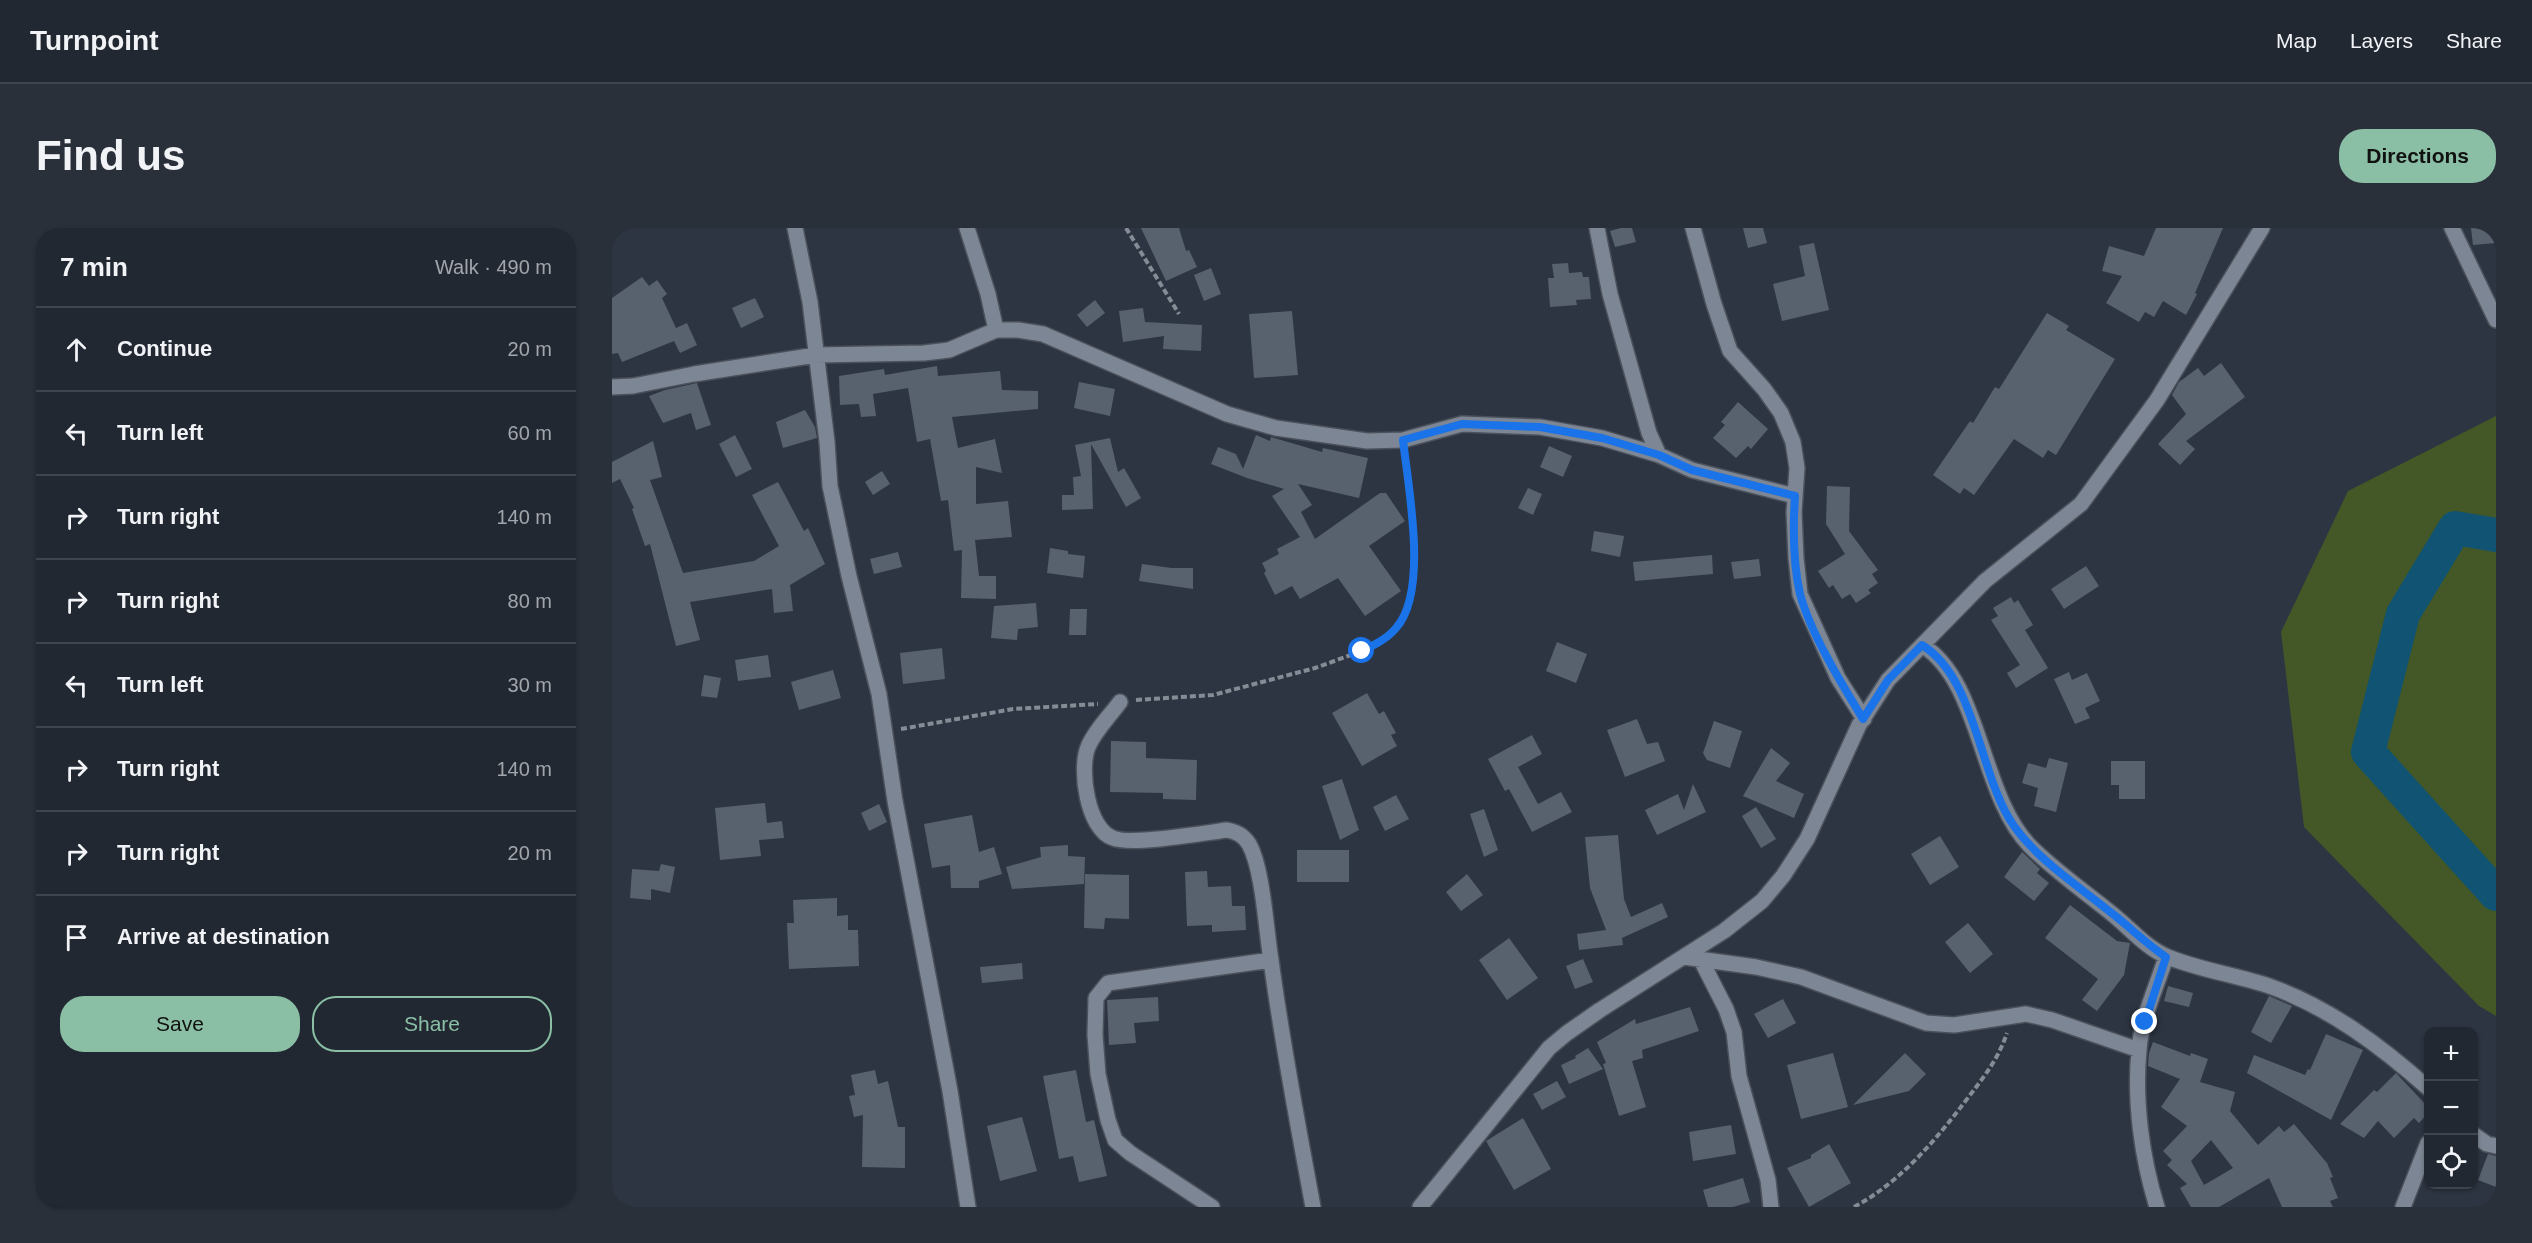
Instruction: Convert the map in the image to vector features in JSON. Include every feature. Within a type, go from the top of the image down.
[{"type":"street","points":[[795,228],[810,302],[830,486],[849,576],[879,694],[950,1091],[968,1207]]},
{"type":"street","points":[[967,228],[988,294],[996,330]]},
{"type":"street","points":[[1597,228],[1610,294],[1649,433],[1659,455]]},
{"type":"street","points":[[1693,228],[1730,351],[1764,389],[1781,413],[1793,442],[1797,468],[1796,558],[1800,594],[1838,678],[1863,719]]},
{"type":"street","points":[[1420,1207],[1549,1048],[1567,1033],[1724,931],[1762,901],[1784,876],[1807,839],[1863,719],[1888,680],[1985,581],[2081,504],[2157,400],[2262,228]]},
{"type":"street","points":[[2452,228],[2496,320]]},
{"type":"street","points":[[612,387],[633,386],[816,355],[924,353],[949,350],[996,330],[1018,330],[1042,334],[1227,414],[1275,428],[1367,441],[1403,440],[1462,424],[1540,427],[1602,438],[1659,455],[1692,470],[1795,496]]},
{"type":"street","points":[[1922,645],[1933,652],[1953,678],[1974,726],[2001,804],[2013,825],[2030,846],[2145,943],[2166,957],[2269,986],[2318,1008],[2390,1055],[2424,1085]]},
{"type":"street","points":[[1120,702],[1096,733],[1084,757],[1087,793],[1100,830],[1112,838],[1129,840],[1227,830],[1239,833],[1254,856],[1263,900],[1288,1074],[1313,1207]]},
{"type":"street","points":[[1684,957],[1756,967],[1801,977],[1926,1023],[1954,1025],[2026,1014],[2052,1020],[2139,1050]]},
{"type":"street","points":[[2157,1207],[2144,1155],[2139,1099],[2139,1050],[2166,957]]},
{"type":"street","points":[[1212,1207],[1130,1153],[1115,1140],[1098,1074],[1096,998],[1108,984],[1271,960]]},
{"type":"street","points":[[1701,960],[1726,1010],[1734,1032],[1739,1076],[1768,1180],[1771,1207]]},
{"type":"street","points":[[2478,1138],[2487,1144],[2496,1146]]},
{"type":"street","points":[[2403,1207],[2424,1153]]},
{"type":"path","points":[[1126,228],[1179,314]]},
{"type":"path","points":[[885,732],[1013,709],[1120,702],[1144,698],[1213,695],[1315,668],[1362,651],[1381,641],[1396,628],[1410,602],[1415,537],[1403,440]]},
{"type":"path","points":[[1854,1207],[1867,1200],[1908,1166],[1939,1136],[1995,1063],[2013,1015]]},
{"type":"green space","points":[[2496,416],[2496,1016],[2479,1006],[2304,827],[2281,632],[2348,491]]},
{"type":"building","points":[[1141,228],[1179,228],[1186,251],[1189,250],[1197,267],[1166,281]]},
{"type":"building","points":[[1632,228],[1636,242],[1615,247],[1610,231]]},
{"type":"building","points":[[1743,228],[1763,228],[1767,243],[1748,248]]},
{"type":"building","points":[[2156,228],[2223,228],[2195,293],[2197,294],[2186,315],[2163,301],[2154,317],[2145,312],[2139,322],[2106,303],[2122,276],[2102,271],[2109,246],[2144,256]]},
{"type":"building","points":[[2471,228],[2496,228],[2496,243],[2473,245]]},
{"type":"building","points":[[1814,243],[1829,310],[1782,321],[1773,284],[1805,276],[1799,246]]},
{"type":"building","points":[[1568,263],[1569,273],[1582,272],[1583,277],[1589,277],[1591,299],[1576,300],[1577,305],[1550,307],[1548,278],[1554,278],[1552,264]]},
{"type":"building","points":[[1211,268],[1221,294],[1204,301],[1194,275]]},
{"type":"building","points":[[642,277],[649,286],[657,280],[667,294],[662,298],[676,328],[687,323],[697,345],[680,353],[674,341],[622,362],[618,353],[612,354],[612,298]]},
{"type":"building","points":[[755,298],[764,317],[741,328],[732,308]]},
{"type":"building","points":[[1095,300],[1105,313],[1087,327],[1077,315]]},
{"type":"building","points":[[1143,308],[1145,322],[1202,325],[1201,351],[1163,349],[1164,336],[1123,342],[1119,311]]},
{"type":"building","points":[[1292,311],[1298,375],[1254,378],[1249,314]]},
{"type":"building","points":[[2047,313],[2069,326],[2066,330],[2115,359],[2056,455],[2048,450],[2043,458],[2014,439],[1974,495],[1964,488],[1960,494],[1933,475],[1970,421],[1973,423],[1995,387],[1999,389]]},
{"type":"building","points":[[2221,363],[2245,397],[2186,441],[2195,449],[2180,465],[2158,444],[2186,414],[2172,395],[2179,382],[2198,368],[2204,376]]},
{"type":"building","points":[[937,366],[938,376],[1000,371],[1002,390],[1038,391],[1038,409],[952,417],[958,448],[995,439],[1002,473],[976,467],[976,504],[1008,501],[1012,537],[975,540],[979,576],[996,576],[996,599],[961,598],[962,550],[954,551],[948,500],[941,501],[930,439],[917,442],[908,388],[873,394],[876,416],[861,417],[859,404],[840,405],[839,376],[884,369],[885,375]]},
{"type":"building","points":[[1079,382],[1115,389],[1110,416],[1074,408]]},
{"type":"building","points":[[697,383],[711,425],[696,430],[691,413],[663,423],[649,396]]},
{"type":"building","points":[[1738,402],[1768,429],[1751,449],[1748,446],[1736,458],[1713,438],[1725,425],[1721,422]]},
{"type":"building","points":[[805,410],[815,427],[817,438],[783,448],[776,422]]},
{"type":"building","points":[[735,435],[752,469],[736,477],[719,444]]},
{"type":"building","points":[[1256,435],[1270,441],[1271,437],[1322,452],[1323,448],[1368,458],[1359,498],[1298,484],[1312,505],[1301,512],[1315,539],[1380,493],[1386,493],[1405,521],[1369,546],[1401,591],[1365,616],[1338,578],[1300,599],[1292,586],[1275,595],[1264,573],[1266,571],[1262,563],[1279,554],[1277,549],[1300,537],[1272,496],[1284,489],[1211,464],[1218,447],[1236,454],[1243,469]]},
{"type":"building","points":[[1110,438],[1118,472],[1124,468],[1141,498],[1126,507],[1091,444],[1093,509],[1062,510],[1062,495],[1074,495],[1073,477],[1081,476],[1075,445]]},
{"type":"building","points":[[653,441],[662,477],[650,480],[683,573],[754,561],[779,546],[752,495],[778,482],[804,531],[808,528],[825,564],[790,585],[793,611],[774,613],[772,589],[690,602],[700,640],[676,646],[650,544],[645,546],[632,509],[634,508],[620,479],[612,483],[612,462]]},
{"type":"building","points":[[1549,446],[1572,456],[1563,477],[1540,467]]},
{"type":"building","points":[[882,471],[890,484],[873,495],[865,482]]},
{"type":"building","points":[[1827,486],[1850,487],[1849,531],[1878,570],[1872,574],[1878,583],[1868,590],[1871,593],[1856,603],[1850,594],[1842,599],[1833,585],[1829,588],[1818,571],[1845,554],[1826,524]]},
{"type":"building","points":[[1528,488],[1542,494],[1533,515],[1518,508]]},
{"type":"building","points":[[1594,531],[1624,536],[1620,557],[1591,551]]},
{"type":"building","points":[[1050,548],[1068,551],[1068,554],[1085,556],[1083,578],[1047,573]]},
{"type":"building","points":[[898,552],[902,567],[874,574],[870,559]]},
{"type":"building","points":[[1712,555],[1713,574],[1635,581],[1633,562]]},
{"type":"building","points":[[1759,559],[1761,576],[1734,579],[1731,562]]},
{"type":"building","points":[[1142,564],[1193,568],[1193,589],[1139,581]]},
{"type":"building","points":[[2086,566],[2099,586],[2064,609],[2051,589]]},
{"type":"building","points":[[2011,597],[2014,603],[2018,600],[2033,625],[2025,630],[2048,668],[2016,688],[2007,673],[2020,665],[1991,620],[1998,616],[1993,608]]},
{"type":"building","points":[[1036,603],[1038,627],[1018,629],[1017,640],[991,638],[994,606]]},
{"type":"building","points":[[1070,609],[1087,609],[1086,635],[1069,635]]},
{"type":"building","points":[[1557,642],[1587,654],[1576,683],[1546,671]]},
{"type":"building","points":[[942,648],[945,679],[903,684],[900,653]]},
{"type":"building","points":[[768,655],[771,677],[738,681],[735,660]]},
{"type":"building","points":[[833,670],[841,698],[799,710],[791,682]]},
{"type":"building","points":[[2069,672],[2072,680],[2087,673],[2100,701],[2085,708],[2090,718],[2075,724],[2054,679]]},
{"type":"building","points":[[704,675],[721,678],[717,698],[701,696]]},
{"type":"building","points":[[1367,693],[1379,714],[1384,711],[1396,733],[1391,735],[1397,746],[1362,766],[1332,713]]},
{"type":"building","points":[[1637,719],[1647,744],[1658,742],[1665,761],[1625,777],[1607,730]]},
{"type":"building","points":[[1714,721],[1742,731],[1730,768],[1707,760],[1703,753]]},
{"type":"building","points":[[1532,735],[1542,754],[1518,767],[1538,804],[1561,792],[1572,812],[1532,832],[1509,789],[1505,791],[1488,759]]},
{"type":"building","points":[[1111,741],[1146,742],[1146,758],[1197,760],[1196,800],[1163,799],[1163,793],[1110,792]]},
{"type":"building","points":[[1771,748],[1790,763],[1776,781],[1804,794],[1794,818],[1743,796]]},
{"type":"building","points":[[2049,758],[2068,763],[2056,812],[2034,806],[2038,788],[2022,783],[2028,763],[2046,768]]},
{"type":"building","points":[[2111,761],[2145,761],[2145,799],[2119,799],[2119,785],[2111,785]]},
{"type":"building","points":[[1342,779],[1359,830],[1340,840],[1322,786]]},
{"type":"building","points":[[1693,784],[1706,812],[1657,835],[1645,810],[1678,794],[1684,810]]},
{"type":"building","points":[[1396,795],[1409,819],[1385,831],[1373,807]]},
{"type":"building","points":[[765,803],[767,823],[782,821],[784,838],[759,840],[761,856],[720,860],[715,808]]},
{"type":"building","points":[[879,804],[887,822],[869,831],[861,813]]},
{"type":"building","points":[[1756,807],[1776,839],[1761,848],[1742,816]]},
{"type":"building","points":[[1484,809],[1498,850],[1484,857],[1470,814]]},
{"type":"building","points":[[972,815],[979,852],[994,847],[1002,874],[979,881],[979,888],[951,888],[950,865],[932,868],[924,824]]},
{"type":"building","points":[[1618,835],[1624,899],[1631,917],[1662,903],[1668,917],[1622,938],[1623,945],[1579,950],[1577,934],[1606,930],[1590,888],[1585,837]]},
{"type":"building","points":[[1940,836],[1959,867],[1930,885],[1911,854]]},
{"type":"building","points":[[1068,845],[1068,856],[1085,857],[1084,884],[1012,889],[1006,867],[1041,857],[1040,847]]},
{"type":"building","points":[[1297,850],[1349,850],[1349,882],[1297,882]]},
{"type":"building","points":[[2022,852],[2040,869],[2037,873],[2049,883],[2034,901],[2004,877]]},
{"type":"building","points":[[661,864],[675,867],[670,893],[651,889],[651,900],[630,898],[632,869],[659,871]]},
{"type":"building","points":[[1207,871],[1208,887],[1231,886],[1232,906],[1245,906],[1246,930],[1212,932],[1212,925],[1187,926],[1185,872]]},
{"type":"building","points":[[1085,874],[1129,875],[1129,919],[1105,918],[1104,929],[1084,928]]},
{"type":"building","points":[[1467,874],[1483,895],[1461,911],[1446,892]]},
{"type":"building","points":[[837,898],[837,916],[848,915],[848,930],[858,930],[859,966],[789,969],[787,923],[794,923],[793,900]]},
{"type":"building","points":[[2070,905],[2117,941],[2130,943],[2124,975],[2097,1011],[2082,1000],[2098,979],[2045,938]]},
{"type":"building","points":[[1968,923],[1993,954],[1970,973],[1945,942]]},
{"type":"building","points":[[1509,938],[1538,978],[1507,1000],[1479,960]]},
{"type":"building","points":[[1583,959],[1593,982],[1575,989],[1566,966]]},
{"type":"building","points":[[1022,963],[1023,979],[982,983],[980,967]]},
{"type":"building","points":[[2168,986],[2193,993],[2189,1007],[2164,1001]]},
{"type":"building","points":[[2269,996],[2292,1006],[2271,1043],[2251,1032]]},
{"type":"building","points":[[1158,997],[1159,1021],[1134,1023],[1136,1043],[1109,1045],[1107,1000]]},
{"type":"building","points":[[1783,999],[1796,1023],[1768,1038],[1754,1014]]},
{"type":"building","points":[[1690,1007],[1699,1031],[1642,1050],[1643,1058],[1632,1061],[1646,1107],[1619,1116],[1603,1064],[1606,1063],[1597,1042],[1635,1019],[1636,1024]]},
{"type":"building","points":[[2326,1034],[2363,1050],[2331,1120],[2247,1073],[2254,1055],[2305,1075],[2308,1069],[2310,1070]]},
{"type":"building","points":[[2153,1042],[2190,1056],[2191,1053],[2208,1059],[2200,1082],[2235,1092],[2230,1111],[2258,1145],[2279,1126],[2284,1132],[2294,1124],[2327,1163],[2338,1198],[2330,1201],[2333,1207],[2282,1207],[2269,1178],[2219,1207],[2191,1207],[2180,1188],[2187,1184],[2167,1165],[2172,1160],[2163,1151],[2187,1126],[2161,1107],[2180,1079],[2148,1066]],"holes":[[[2211,1140],[2233,1168],[2204,1185],[2191,1161]]]},
{"type":"building","points":[[1588,1048],[1603,1069],[1569,1084],[1561,1065],[1576,1058],[1575,1056]]},
{"type":"building","points":[[1833,1053],[1848,1107],[1801,1119],[1787,1065]]},
{"type":"building","points":[[1905,1053],[1926,1074],[1909,1091],[1853,1105]]},
{"type":"building","points":[[875,1070],[878,1084],[888,1081],[898,1127],[905,1127],[905,1168],[862,1167],[863,1115],[854,1117],[849,1096],[855,1095],[851,1075]]},
{"type":"building","points":[[1076,1070],[1086,1122],[1094,1120],[1107,1176],[1079,1182],[1073,1156],[1059,1159],[1043,1076]]},
{"type":"building","points":[[2396,1073],[2424,1103],[2424,1117],[2419,1123],[2414,1118],[2394,1138],[2378,1121],[2364,1138],[2340,1124],[2374,1090],[2377,1092]]},
{"type":"building","points":[[1557,1081],[1566,1097],[1542,1110],[1533,1094]]},
{"type":"building","points":[[1022,1117],[1037,1171],[1000,1181],[987,1126]]},
{"type":"building","points":[[1523,1118],[1551,1169],[1514,1190],[1486,1141]]},
{"type":"building","points":[[1731,1125],[1736,1154],[1693,1161],[1689,1132]]},
{"type":"building","points":[[1829,1144],[1851,1183],[1809,1207],[1787,1168],[1811,1158],[1811,1155]]},
{"type":"building","points":[[2488,1154],[2496,1156],[2496,1187],[2478,1180]]},
{"type":"building","points":[[1743,1178],[1750,1202],[1733,1207],[1708,1207],[1703,1190]]},
{"type":"waterway","points":[[2496,535],[2455,528],[2403,614],[2368,752],[2496,894]]},
{"type":"route","points":[[1362,651],[1381,641],[1396,628],[1410,602],[1415,537],[1403,440],[1462,424],[1540,427],[1602,438],[1659,455],[1692,470],[1795,496],[1796,558],[1800,594],[1838,678],[1863,719],[1888,680],[1922,645],[1933,652],[1953,678],[1974,726],[2001,804],[2013,825],[2030,846],[2145,943],[2166,957],[2145,1022]]}]
